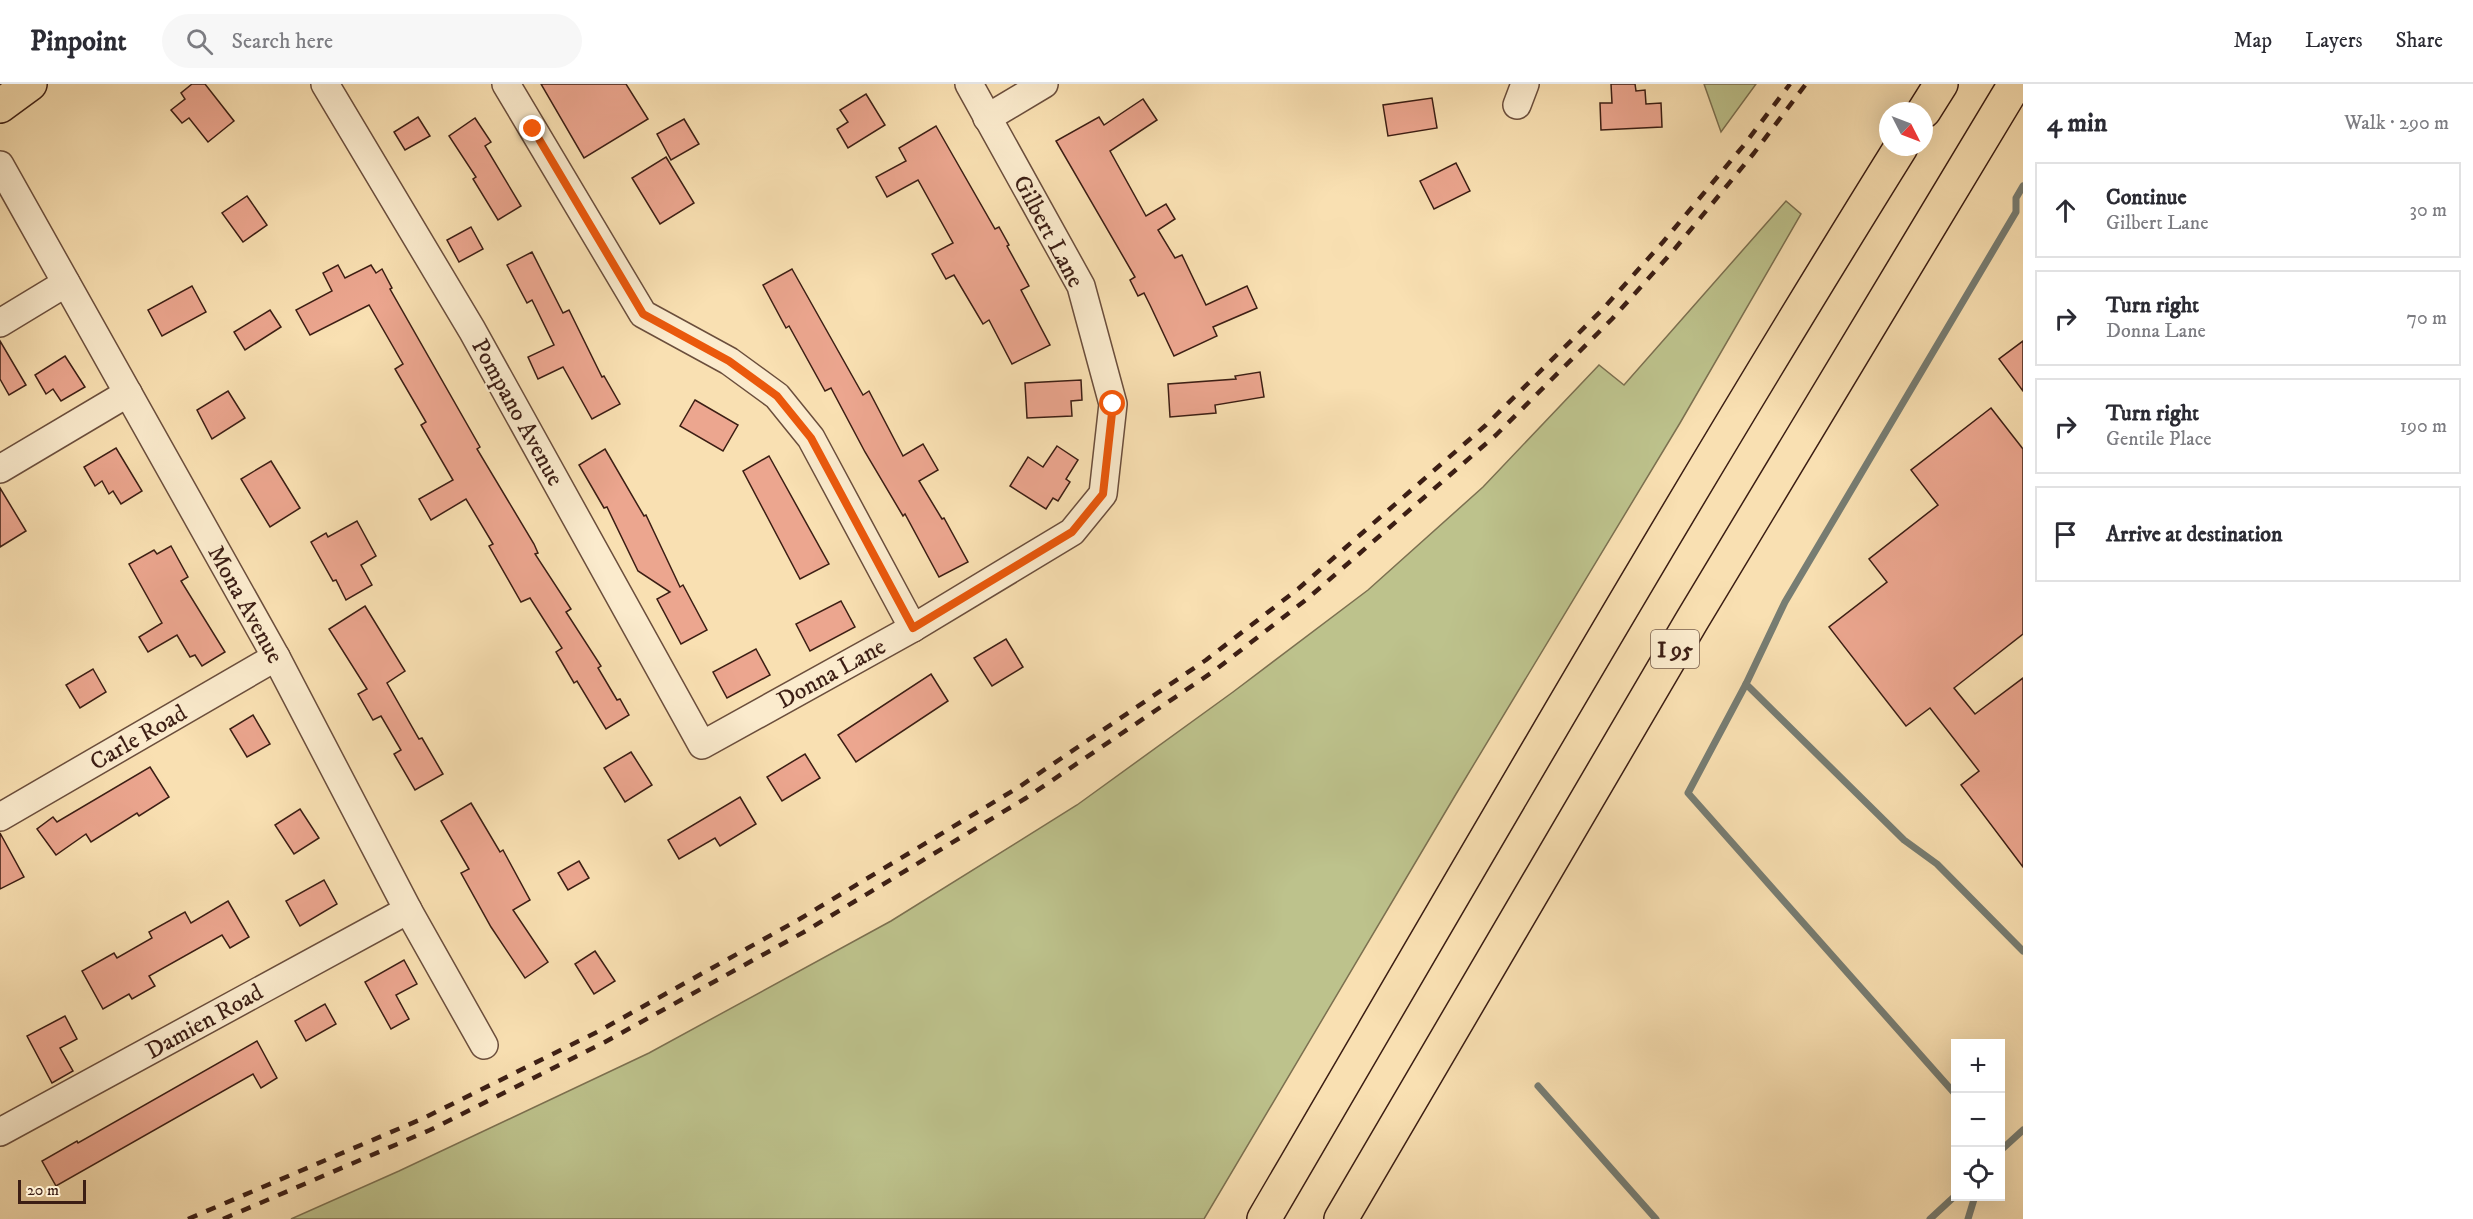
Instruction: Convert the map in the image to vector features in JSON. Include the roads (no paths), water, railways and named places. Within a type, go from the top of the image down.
[{"type":"main road","points":[[0,106],[30,84]]},
{"type":"main road","points":[[1930,102],[1941,84]]},
{"type":"main road","name":"I 95","points":[[1341,1219],[1691,622],[2015,84]]},
{"type":"main road","points":[[1264,1219],[1677,515],[1812,289],[1895,156]]},
{"type":"street","name":"Pompano Avenue","points":[[325,84],[472,330],[702,746]]},
{"type":"street","points":[[506,84],[643,314],[729,361],[777,396],[811,438],[913,628]]},
{"type":"street","name":"Gilbert Lane","points":[[969,84],[1081,286],[1113,404],[1103,494]]},
{"type":"street","points":[[987,118],[1044,84]]},
{"type":"street","name":"Mona Avenue","points":[[0,165],[276,657],[408,910],[484,1045]]},
{"type":"street","points":[[0,323],[66,283]]},
{"type":"street","points":[[0,469],[128,393]]},
{"type":"street","name":"Donna Lane","points":[[702,746],[913,628],[1072,532],[1103,494]]},
{"type":"street","name":"Carle Road","points":[[0,817],[276,657]]},
{"type":"street","name":"Damien Road","points":[[0,1132],[408,910]]},
{"type":"waterway","points":[[2023,186],[2016,198],[2016,212],[1785,602],[1746,684],[1904,840],[1937,864],[2023,951]]},
{"type":"waterway","points":[[1746,684],[1688,793],[1954,1093]]},
{"type":"waterway","points":[[1538,1086],[1656,1219]]},
{"type":"waterway","points":[[2004,1147],[2023,1130]]},
{"type":"waterway","points":[[1930,1219],[1951,1200]]},
{"type":"waterway","points":[[1968,1219],[1973,1201]]},
{"type":"railway","points":[[188,1219],[424,1118],[599,1031],[798,920],[1019,787],[1206,660],[1298,589],[1486,425],[1602,310],[1663,242],[1744,145],[1790,84]]},
{"type":"railway","points":[[223,1219],[430,1130],[605,1042],[804,932],[1026,798],[1214,671],[1307,599],[1496,435],[1612,319],[1673,251],[1754,153],[1806,84]]}]
